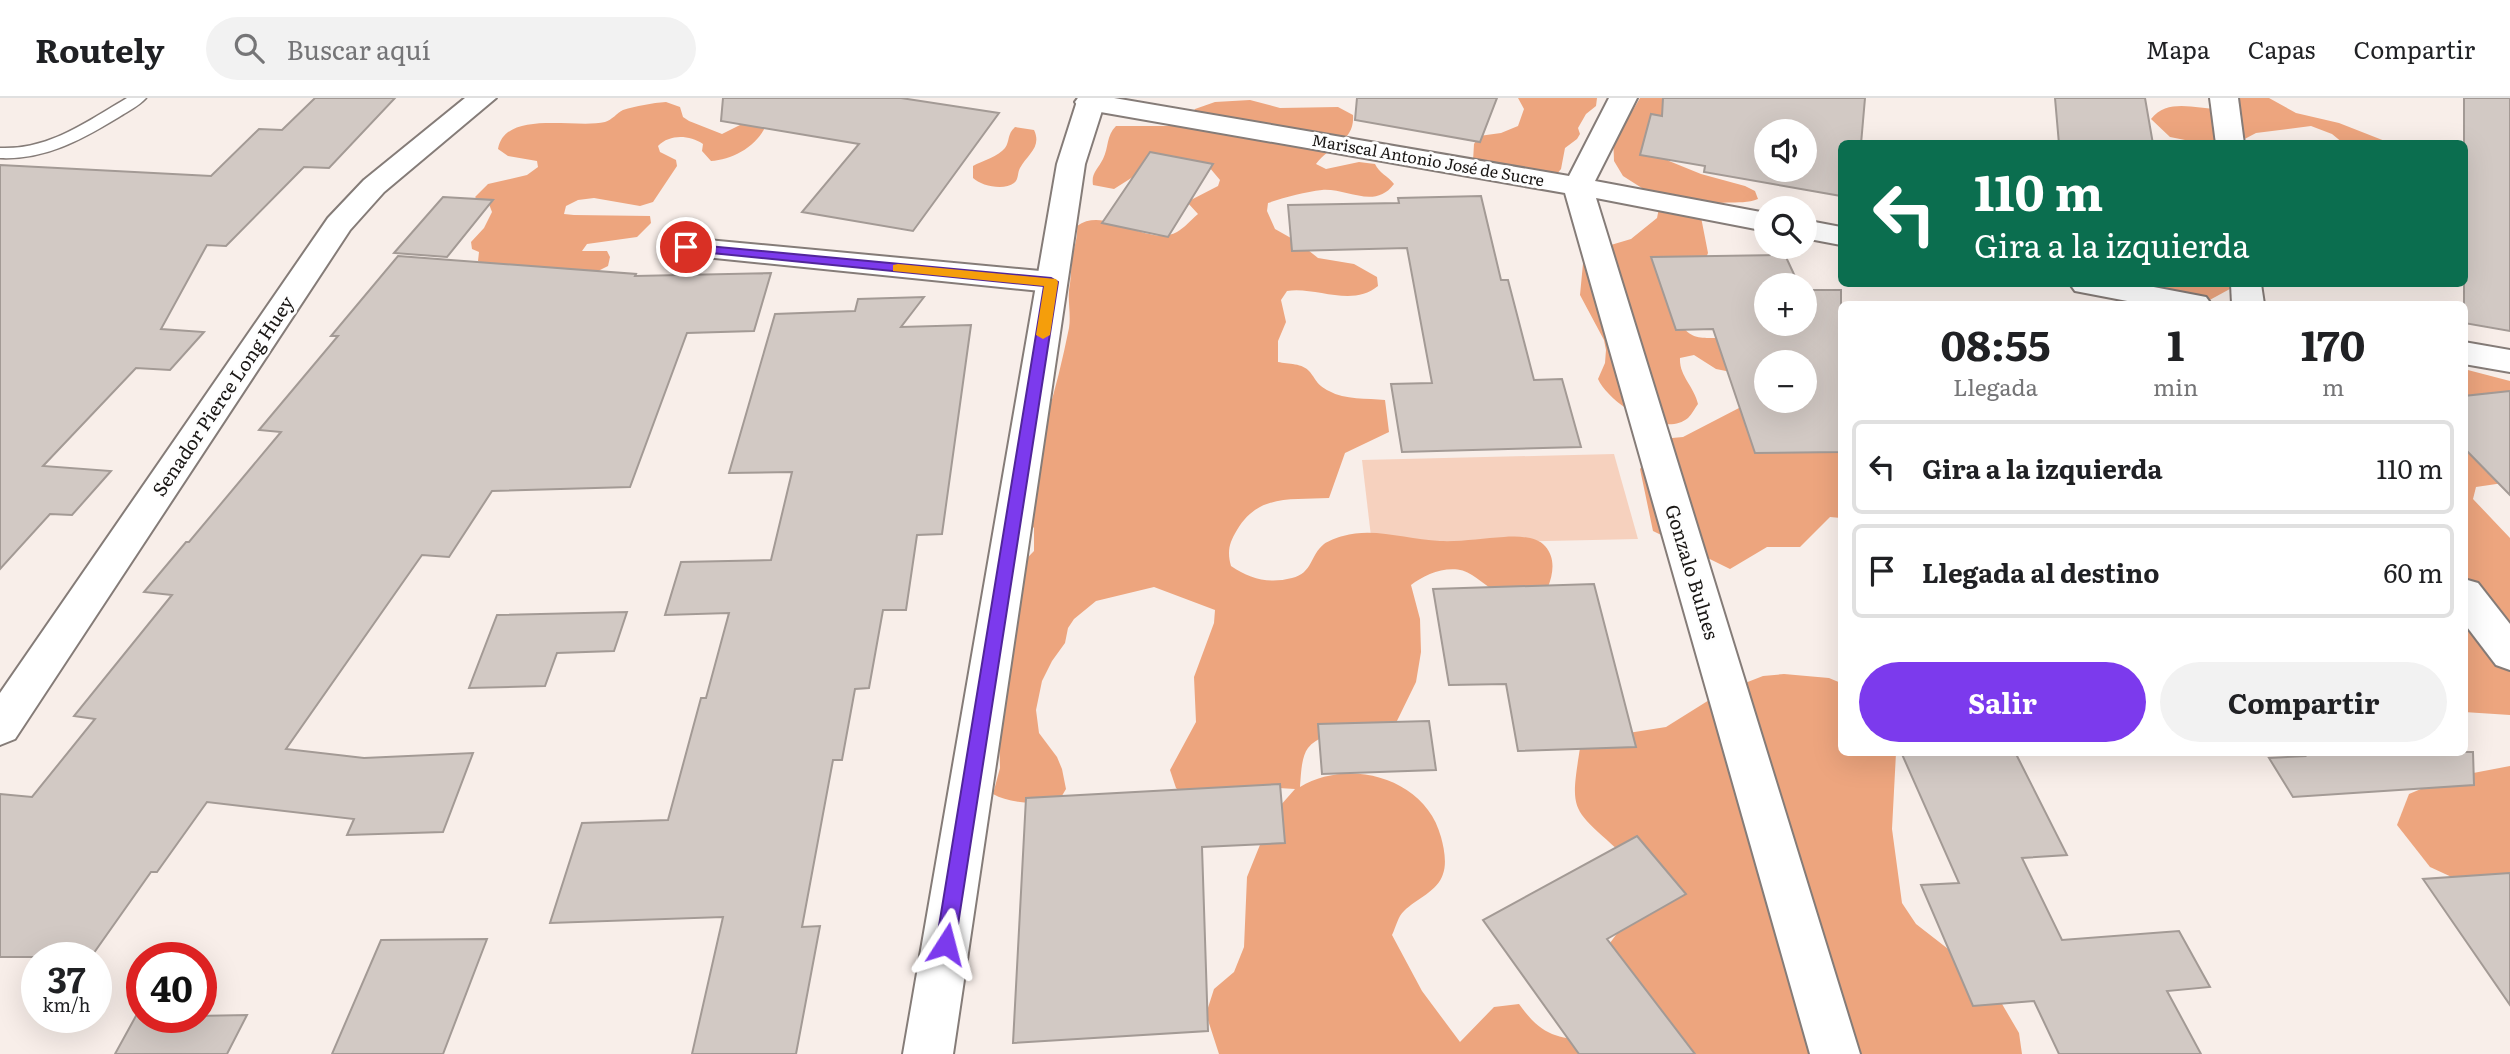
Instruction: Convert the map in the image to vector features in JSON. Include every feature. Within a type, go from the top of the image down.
[{"type":"street","name":"Senador Pierce Long Huey","points":[[0,727],[339,224],[374,186],[482,98]]},
{"type":"street","points":[[1578,186],[1623,98]]},
{"type":"street","points":[[2224,98],[2229,140]]},
{"type":"street","points":[[928,1054],[1071,164],[1091,100]]},
{"type":"street","name":"Mariscal Antonio José de Sucre","points":[[1091,100],[1754,220]]},
{"type":"street","name":"Gonzalo Bulnes","points":[[1578,186],[1835,1054]]},
{"type":"street","points":[[1817,231],[1838,235]]},
{"type":"street","points":[[686,247],[1051,282]]},
{"type":"street","points":[[2102,287],[2180,301]]},
{"type":"street","points":[[2468,354],[2510,361]]},
{"type":"street","points":[[2468,599],[2510,654]]},
{"type":"lane","points":[[0,153],[36,152],[61,142],[138,98]]},
{"type":"shaded area","points":[[1518,98],[1597,98],[1596,106],[1586,114],[1578,128],[1580,134],[1577,139],[1565,148],[1561,169],[1556,175],[1473,161],[1474,144],[1479,136],[1501,133],[1518,126],[1524,109]]},
{"type":"shaded area","points":[[1640,98],[1737,98],[1658,152],[1669,161],[1701,174],[1745,186],[1755,191],[1757,196],[1751,201],[1712,204],[1700,212],[1708,253],[1680,322],[1690,334],[1702,338],[1735,340],[1758,350],[1754,350],[1754,366],[1731,372],[1716,369],[1694,355],[1680,358],[1682,370],[1698,404],[1688,418],[1677,423],[1665,424],[1638,415],[1613,398],[1604,388],[1598,379],[1605,363],[1604,340],[1580,295],[1584,253],[1631,239],[1657,218],[1659,208],[1645,190],[1623,176],[1614,161],[1613,134],[1619,122],[1630,115]]},
{"type":"shaded area","points":[[2218,98],[2269,98],[2296,113],[2339,123],[2382,140],[2339,140],[2332,134],[2311,126],[2256,133],[2243,140],[2185,140],[2170,137],[2151,119],[2165,109],[2174,107],[2219,109]]},
{"type":"shaded area","points":[[1250,100],[1280,108],[1338,107],[1353,115],[1353,124],[1346,137],[1316,164],[1326,169],[1359,162],[1375,164],[1394,184],[1378,196],[1322,190],[1268,203],[1267,211],[1275,229],[1318,258],[1354,264],[1377,277],[1378,286],[1368,292],[1345,296],[1287,291],[1281,300],[1286,322],[1278,341],[1278,362],[1303,367],[1322,387],[1335,394],[1385,400],[1389,432],[1345,453],[1329,498],[1277,501],[1255,510],[1245,518],[1232,539],[1229,552],[1231,566],[1260,579],[1292,578],[1308,568],[1319,548],[1326,543],[1343,536],[1367,533],[1440,541],[1526,537],[1545,546],[1552,561],[1548,587],[1519,594],[1499,593],[1465,571],[1457,569],[1432,573],[1411,585],[1420,619],[1421,652],[1416,682],[1394,727],[1325,736],[1308,748],[1303,761],[1300,787],[1320,778],[1362,774],[1403,787],[1420,800],[1433,817],[1444,851],[1443,874],[1432,890],[1402,913],[1392,935],[1422,991],[1460,1042],[1494,1007],[1519,1004],[1535,1023],[1551,1033],[1594,1041],[1596,962],[1624,924],[1618,850],[1583,816],[1575,797],[1580,748],[1622,734],[1666,727],[1722,692],[1763,676],[1784,674],[1829,678],[1838,682],[1838,756],[1896,756],[1892,829],[1902,903],[1916,924],[1988,980],[2019,1033],[2022,1054],[1219,1054],[1206,1014],[1214,989],[1234,972],[1244,947],[1247,877],[1272,815],[1295,789],[1260,787],[1190,800],[1176,788],[1170,770],[1196,722],[1194,677],[1214,623],[1215,610],[1154,587],[1096,601],[1074,619],[1068,628],[1065,643],[1042,681],[1036,710],[1039,733],[1057,757],[1062,769],[1066,789],[1060,799],[1026,802],[1008,800],[993,794],[1000,768],[999,731],[1013,649],[1011,628],[1000,586],[1034,551],[1034,528],[1015,509],[1046,420],[1064,352],[1070,323],[1069,290],[1077,226],[1088,221],[1101,220],[1140,232],[1165,235],[1177,232],[1185,226],[1198,214],[1187,202],[1218,186],[1220,180],[1209,167],[1136,175],[1114,189],[1093,185],[1094,174],[1116,126],[1185,126],[1195,109],[1215,102]]},
{"type":"shaded area","points":[[666,102],[680,107],[683,117],[689,121],[722,134],[748,121],[767,122],[758,138],[745,150],[719,160],[711,161],[702,151],[703,144],[692,139],[680,137],[663,142],[658,146],[660,152],[676,160],[677,166],[653,202],[640,206],[594,198],[578,200],[566,206],[564,214],[650,216],[651,223],[637,237],[587,244],[582,251],[607,251],[610,257],[608,266],[596,272],[486,265],[478,261],[479,252],[472,249],[471,242],[484,228],[492,212],[489,204],[480,202],[475,197],[488,184],[527,175],[538,167],[537,161],[508,156],[498,149],[503,137],[514,129],[527,125],[605,122],[623,110]]},
{"type":"shaded area","points":[[1015,127],[1034,130],[1036,136],[1035,146],[1020,168],[1016,181],[999,187],[973,178],[973,166],[1002,151]]},
{"type":"shaded area","points":[[2116,287],[2234,287],[2208,301]]},
{"type":"shaded area","points":[[2468,370],[2510,381],[2510,482],[2476,487],[2473,499],[2510,538],[2510,715],[2468,712]]},
{"type":"shaded area","points":[[1754,400],[1754,413],[1817,413],[1817,402],[1838,405],[1838,518],[1830,517],[1800,547],[1767,547],[1730,569],[1653,531],[1640,469],[1661,439],[1683,437]]},
{"type":"shaded area","points":[[1614,454],[1638,539],[1372,545],[1362,460]]},
{"type":"shaded area","points":[[2510,766],[2510,904],[2430,867],[2397,825],[2409,794],[2447,778]]},
{"type":"building","points":[[315,98],[395,98],[329,168],[304,167],[226,246],[207,245],[161,329],[204,332],[170,370],[136,368],[43,466],[111,471],[72,515],[50,514],[0,569],[0,165],[211,176],[259,129],[282,130]]},
{"type":"building","points":[[723,98],[901,98],[999,113],[913,231],[802,212],[859,144],[721,121]]},
{"type":"building","points":[[1357,98],[1497,98],[1480,142],[1355,120]]},
{"type":"building","points":[[1663,98],[1865,98],[1861,140],[1838,140],[1838,195],[1761,182],[1817,182],[1817,119],[1754,119],[1754,181],[1704,172],[1705,166],[1640,155],[1651,114],[1662,116]]},
{"type":"building","points":[[2055,98],[2145,98],[2152,140],[2059,140]]},
{"type":"building","points":[[2464,98],[2510,98],[2510,331],[2468,324],[2468,301],[2464,301],[2464,287],[2468,287],[2468,140],[2464,140]]},
{"type":"building","points":[[1150,152],[1213,164],[1168,237],[1102,223]]},
{"type":"building","points":[[1481,196],[1501,280],[1508,280],[1534,380],[1562,379],[1581,447],[1402,452],[1391,384],[1432,383],[1407,248],[1292,251],[1288,205],[1399,203],[1398,198]]},
{"type":"building","points":[[443,197],[493,200],[447,257],[394,253]]},
{"type":"building","points":[[1754,255],[1754,259],[1787,259],[1793,273],[1754,273],[1754,336],[1817,336],[1817,290],[1841,290],[1841,301],[1838,301],[1838,452],[1755,453],[1713,329],[1676,330],[1651,257]]},
{"type":"building","points":[[398,256],[636,274],[635,276],[771,273],[754,331],[687,333],[630,487],[492,491],[449,557],[422,555],[286,749],[364,758],[473,753],[443,832],[347,835],[354,819],[207,802],[157,872],[151,872],[102,942],[21,942],[21,957],[0,957],[0,794],[32,797],[95,719],[74,716],[172,595],[144,592],[281,432],[259,430],[338,336],[331,336]]},
{"type":"building","points":[[924,297],[901,327],[971,325],[942,534],[917,535],[906,610],[883,610],[869,688],[855,689],[842,760],[833,760],[802,927],[820,926],[796,1054],[692,1054],[723,917],[550,923],[582,823],[668,820],[701,698],[706,698],[729,613],[665,615],[681,562],[771,560],[792,472],[729,473],[775,314],[855,311],[858,299]]},
{"type":"building","points":[[2510,391],[2510,495],[2468,452],[2468,396]]},
{"type":"building","points":[[1594,584],[1636,747],[1518,751],[1506,684],[1449,685],[1433,589]]},
{"type":"building","points":[[627,612],[614,651],[557,653],[545,686],[469,688],[497,615]]},
{"type":"building","points":[[1429,721],[1436,770],[1322,774],[1318,724]]},
{"type":"building","points":[[2468,752],[2473,752],[2474,785],[2293,797],[2269,758],[2468,756]]},
{"type":"building","points":[[1903,756],[2017,756],[2067,855],[2022,858],[2062,940],[2179,931],[2210,987],[2167,991],[2201,1054],[2059,1054],[2034,1001],[1973,1006],[1921,885],[1959,883]]},
{"type":"building","points":[[1280,784],[1285,843],[1202,847],[1208,1031],[1013,1043],[1026,798]]},
{"type":"building","points":[[1637,836],[1686,894],[1607,939],[1695,1054],[1579,1054],[1483,920]]},
{"type":"building","points":[[2510,873],[2510,1005],[2423,879]]},
{"type":"building","points":[[487,939],[443,1054],[332,1054],[381,940]]},
{"type":"building","points":[[247,1015],[227,1054],[115,1054],[127,1033],[217,1033],[217,1016]]},
{"type":"slow traffic","points":[[898,268],[1051,282],[1043,335]]},
{"type":"route","points":[[686,247],[1051,282],[946,944]]}]
